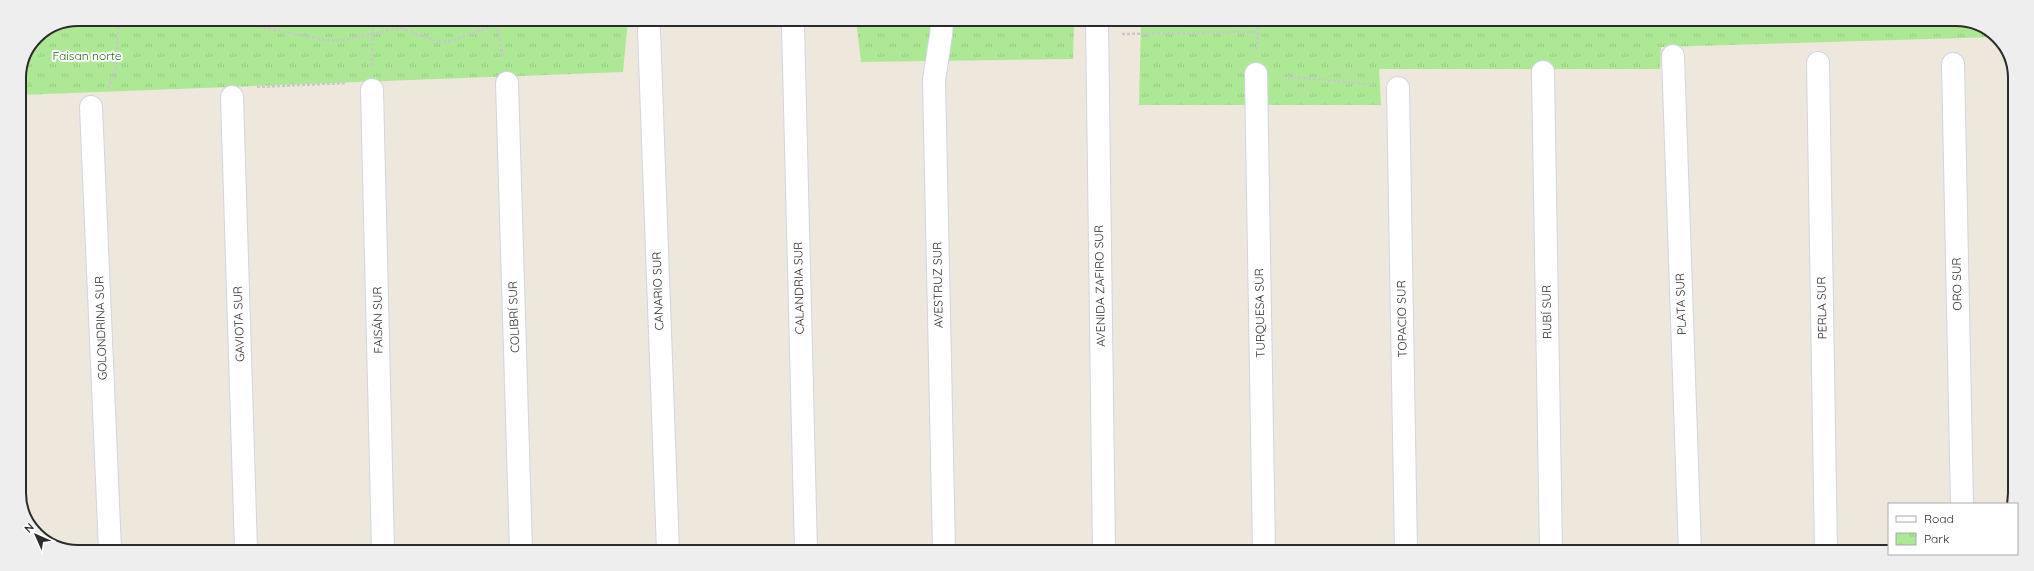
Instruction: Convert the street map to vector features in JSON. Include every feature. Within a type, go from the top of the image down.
[{"type":"street","name":"CALANDRIA SUR","points":[[793,26],[806,545]]},
{"type":"street","name":"AVESTRUZ SUR","points":[[942,26],[934,80],[944,545]]},
{"type":"street","name":"AVENIDA ZAFIRO SUR","points":[[1097,27],[1104,545]]},
{"type":"street","name":"CANARIO SUR","points":[[648,31],[668,545]]},
{"type":"street","name":"PLATA SUR","points":[[1673,56],[1690,545]]},
{"type":"street","name":"PERLA SUR","points":[[1818,63],[1826,545]]},
{"type":"street","name":"ORO SUR","points":[[1953,64],[1962,503]]},
{"type":"street","name":"RUBÍ SUR","points":[[1543,72],[1551,545]]},
{"type":"street","name":"TURQUESA SUR","points":[[1256,74],[1264,545]]},
{"type":"street","name":"COLIBRÍ SUR","points":[[508,83],[521,545]]},
{"type":"street","name":"FAISÁN SUR","points":[[372,86],[383,545]]},
{"type":"street","name":"TOPACIO SUR","points":[[1398,88],[1406,545]]},
{"type":"street","name":"GAVIOTA SUR","points":[[232,97],[246,545]]},
{"type":"street","name":"GOLONDRINA SUR","points":[[92,107],[110,545]]},
{"type":"path","points":[[92,107],[109,86],[116,69],[119,26]]},
{"type":"path","points":[[256,26],[330,40],[344,40],[401,28],[441,42],[452,41],[492,26]]},
{"type":"path","points":[[232,97],[234,88],[372,86],[373,26]]},
{"type":"path","points":[[497,26],[508,83]]},
{"type":"path","points":[[1097,27],[1258,32]]},
{"type":"path","points":[[1256,74],[1398,88]]},
{"type":"green space","name":"Faisan norte","points":[[78,26],[627,26],[623,72],[26,95],[27,68],[30,58],[41,41],[58,30]]},
{"type":"green space","points":[[857,26],[1074,26],[1073,59],[861,62]]},
{"type":"green space","points":[[1141,26],[1963,26],[1979,31],[1988,37],[1661,47],[1660,69],[1379,69],[1381,105],[1139,105]]}]
